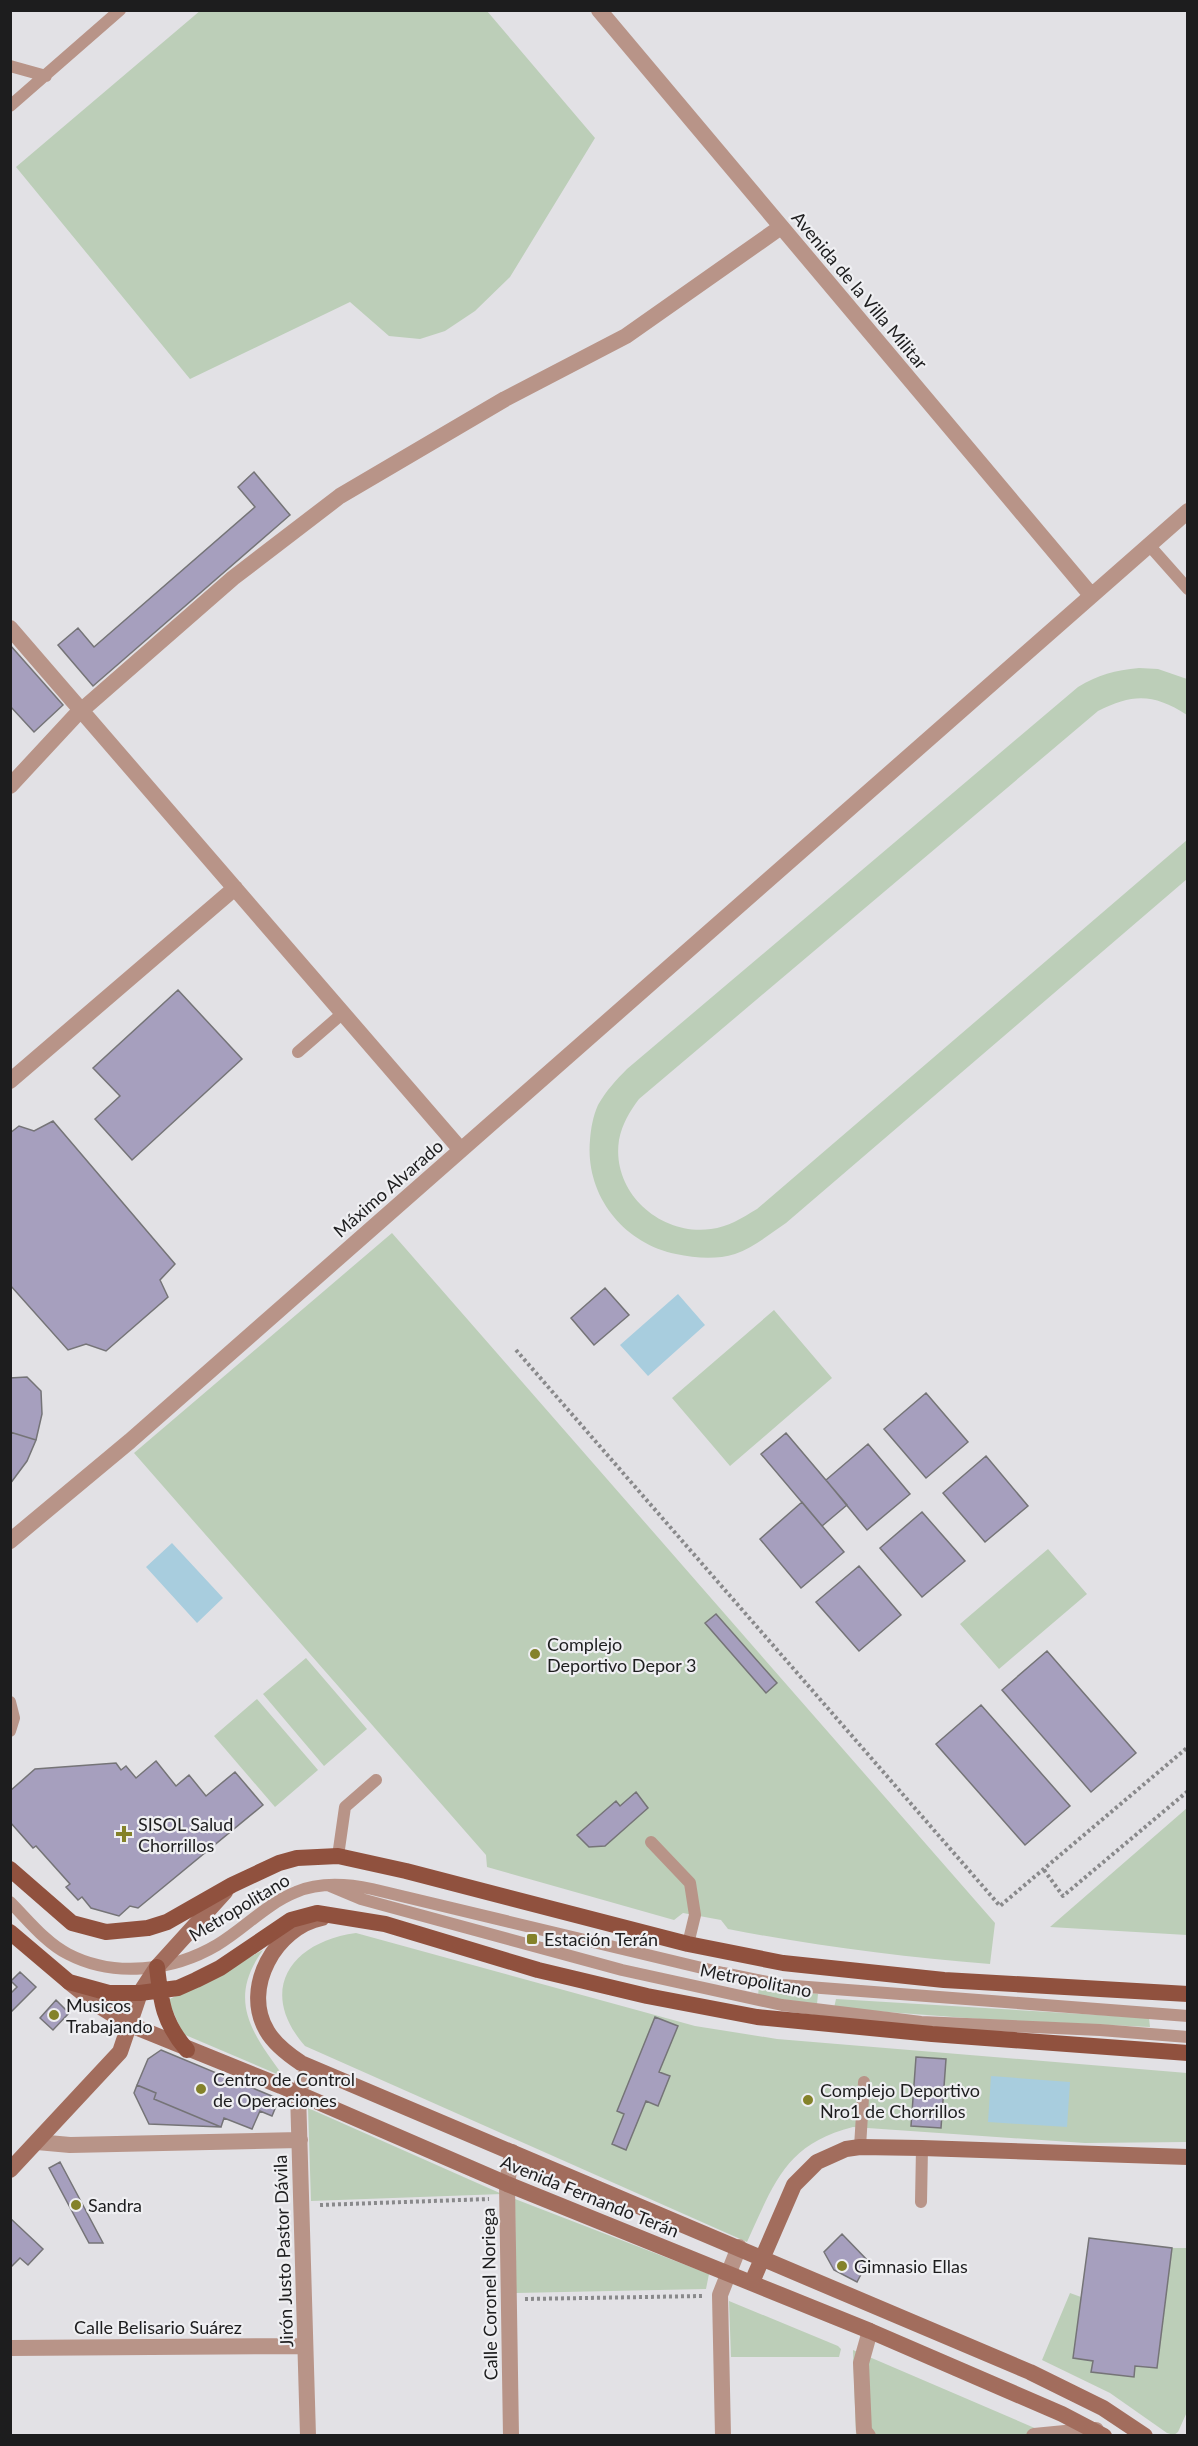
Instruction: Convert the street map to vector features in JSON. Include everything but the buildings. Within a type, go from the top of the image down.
[{"type":"main road","points":[[10,1869],[72,1923],[106,1932],[148,1928],[167,1922],[232,1885],[279,1863],[297,1858],[338,1856],[406,1871],[688,1944],[783,1963],[944,1980],[1188,1994]]},
{"type":"main road","points":[[10,2170],[120,2052],[140,1993],[157,1967],[232,1885]]},
{"type":"main road","points":[[10,1932],[69,1982],[109,1993],[140,1993],[178,1988],[220,1968],[291,1920],[317,1913],[386,1924],[538,1970],[646,1996],[757,2017],[932,2034],[1188,2053]]},
{"type":"main road","name":"Avenida Fernando Terán","points":[[336,1915],[303,1924],[281,1941],[268,1960],[260,1984],[260,2008],[267,2031],[282,2048],[309,2067],[763,2257],[1030,2372],[1103,2408],[1145,2436]]},
{"type":"main road","points":[[157,1967],[160,1991],[170,2027],[187,2050]]},
{"type":"main road","name":"Avenida Fernando Terán","points":[[69,1982],[99,2006],[128,2024],[187,2050],[298,2093],[507,2191],[752,2282],[870,2331],[1100,2433]]},
{"type":"main road","points":[[752,2282],[794,2185],[817,2162],[846,2149],[860,2147],[922,2148],[1188,2157]]},
{"type":"street","name":"Avenida de la Villa Militar","points":[[599,10],[1090,595]]},
{"type":"street","points":[[10,786],[82,710],[234,578],[340,496],[505,399],[626,336],[781,227]]},
{"type":"street","name":"Máximo Alvarado","points":[[10,1541],[130,1441],[1188,511]]},
{"type":"street","points":[[10,628],[461,1150]]},
{"type":"street","points":[[10,1081],[235,888]]},
{"type":"street","name":"Jirón Justo Pastor Dávila","points":[[308,2436],[298,2093],[309,2067]]},
{"type":"street","points":[[37,2142],[70,2145],[300,2140]]},
{"type":"street","name":"Calle Coronel Noriega","points":[[511,2436],[507,2191],[512,2152]]},
{"type":"street","points":[[723,2436],[720,2295],[739,2247]]},
{"type":"street","points":[[868,2436],[864,2431],[861,2363],[870,2331]]},
{"type":"street","name":"Calle Belisario Suárez","points":[[10,2348],[305,2346]]},
{"type":"street","points":[[1034,2436],[1100,2433]]},
{"type":"lane","points":[[10,106],[120,10]]},
{"type":"lane","points":[[10,66],[46,76]]},
{"type":"lane","points":[[1148,544],[1188,589]]},
{"type":"lane","points":[[298,1052],[343,1013]]},
{"type":"lane","points":[[10,1702],[14,1718],[10,1731]]},
{"type":"lane","points":[[338,1856],[345,1807],[376,1780]]},
{"type":"lane","points":[[651,1842],[690,1883],[695,1915],[688,1944]]},
{"type":"lane","name":"Metropolitano","points":[[10,1902],[52,1943],[67,1954],[98,1965],[123,1969],[157,1967],[198,1954],[218,1944],[281,1899],[297,1891],[342,1884],[376,1889],[723,1974],[782,1985],[1188,2016]]},
{"type":"lane","name":"Metropolitano","points":[[330,1886],[362,1899],[622,1970],[782,2005],[921,2022],[1100,2030],[1188,2037]]},
{"type":"lane","points":[[860,2147],[864,2082]]},
{"type":"lane","points":[[921,2202],[922,2148]]},
{"type":"path","points":[[516,1350],[1000,1906],[1188,1747]]},
{"type":"path","points":[[1044,1870],[1063,1896],[1188,1791]]},
{"type":"path","points":[[301,2205],[507,2191]]},
{"type":"path","points":[[509,2300],[720,2295]]},
{"type":"green space","points":[[201,10],[487,11],[595,138],[510,277],[475,311],[445,331],[420,339],[389,336],[350,302],[190,379],[16,167]]},
{"type":"green space","points":[[1139,668],[1158,669],[1187,679],[1187,715],[1164,703],[1144,698],[1122,701],[1098,711],[639,1099],[627,1118],[619,1140],[619,1159],[623,1177],[631,1193],[657,1218],[692,1229],[717,1228],[746,1216],[757,1209],[1187,840],[1187,879],[786,1223],[755,1244],[728,1256],[691,1257],[657,1248],[624,1228],[611,1214],[601,1197],[590,1160],[590,1136],[595,1113],[601,1100],[619,1077],[1078,687],[1107,674]]},
{"type":"green space","name":"Complejo Deportivo Depor 3","points":[[392,1233],[995,1923],[990,1964],[793,1941],[728,1929],[721,1920],[683,1913],[674,1920],[487,1867],[486,1855],[134,1453]]},
{"type":"green space","points":[[774,1310],[832,1378],[730,1466],[672,1398]]},
{"type":"green space","points":[[1048,1549],[1087,1594],[999,1669],[960,1624]]},
{"type":"green space","points":[[306,1658],[367,1729],[324,1766],[263,1694]]},
{"type":"green space","points":[[257,1699],[318,1770],[275,1807],[214,1736]]},
{"type":"green space","points":[[1187,1808],[1187,1935],[1050,1927]]},
{"type":"green space","name":"Complejo Deportivo Nro1 de Chorrillos","points":[[356,1933],[695,2026],[777,2039],[1187,2073],[1187,2142],[1085,2143],[853,2127],[830,2134],[812,2144],[785,2169],[765,2202],[747,2242],[305,2046],[291,2026],[283,2006],[283,1988],[288,1972],[298,1958],[313,1947],[333,1938]]},
{"type":"green space","points":[[263,1950],[252,1968],[246,1985],[245,2001],[254,2031],[284,2077],[183,2034],[168,2000]]},
{"type":"green space","points":[[759,1985],[818,1994],[817,2004],[758,1996]]},
{"type":"green space","points":[[836,1999],[1149,2018],[1150,2027],[980,2019],[834,2008]]},
{"type":"green space","points":[[308,2108],[502,2194],[311,2201]]},
{"type":"green space","points":[[515,2199],[709,2274],[706,2289],[516,2293]]},
{"type":"green space","points":[[1172,2248],[1187,2248],[1187,2412],[1178,2432],[1174,2435],[1167,2433],[1110,2393],[1042,2360],[1070,2293],[1081,2297],[1074,2358],[1093,2361],[1091,2372],[1133,2377],[1135,2366],[1157,2368]]},
{"type":"green space","points":[[729,2301],[838,2346],[841,2349],[839,2357],[731,2357]]},
{"type":"green space","points":[[853,2350],[1051,2435],[856,2435]]},
{"type":"water","points":[[678,1294],[705,1325],[648,1376],[620,1345]]},
{"type":"water","points":[[172,1543],[223,1598],[197,1623],[146,1567]]},
{"type":"water","points":[[991,2076],[1070,2082],[1067,2127],[988,2122]]},
{"type":"place","name":"Complejo Deportivo Depor 3","points":[[535,1654]]},
{"type":"place","name":"SISOL Salud Chorrillos","points":[[124,1834]]},
{"type":"place","name":"Estación Terán","points":[[532,1939]]},
{"type":"place","name":"Musicos Trabajando","points":[[54,2015]]},
{"type":"place","name":"Centro de Control de Operaciones","points":[[201,2089]]},
{"type":"place","name":"Complejo Deportivo Nro1 de Chorrillos","points":[[808,2100]]},
{"type":"place","name":"Sandra","points":[[76,2205]]},
{"type":"place","name":"Gimnasio Ellas","points":[[842,2266]]}]
